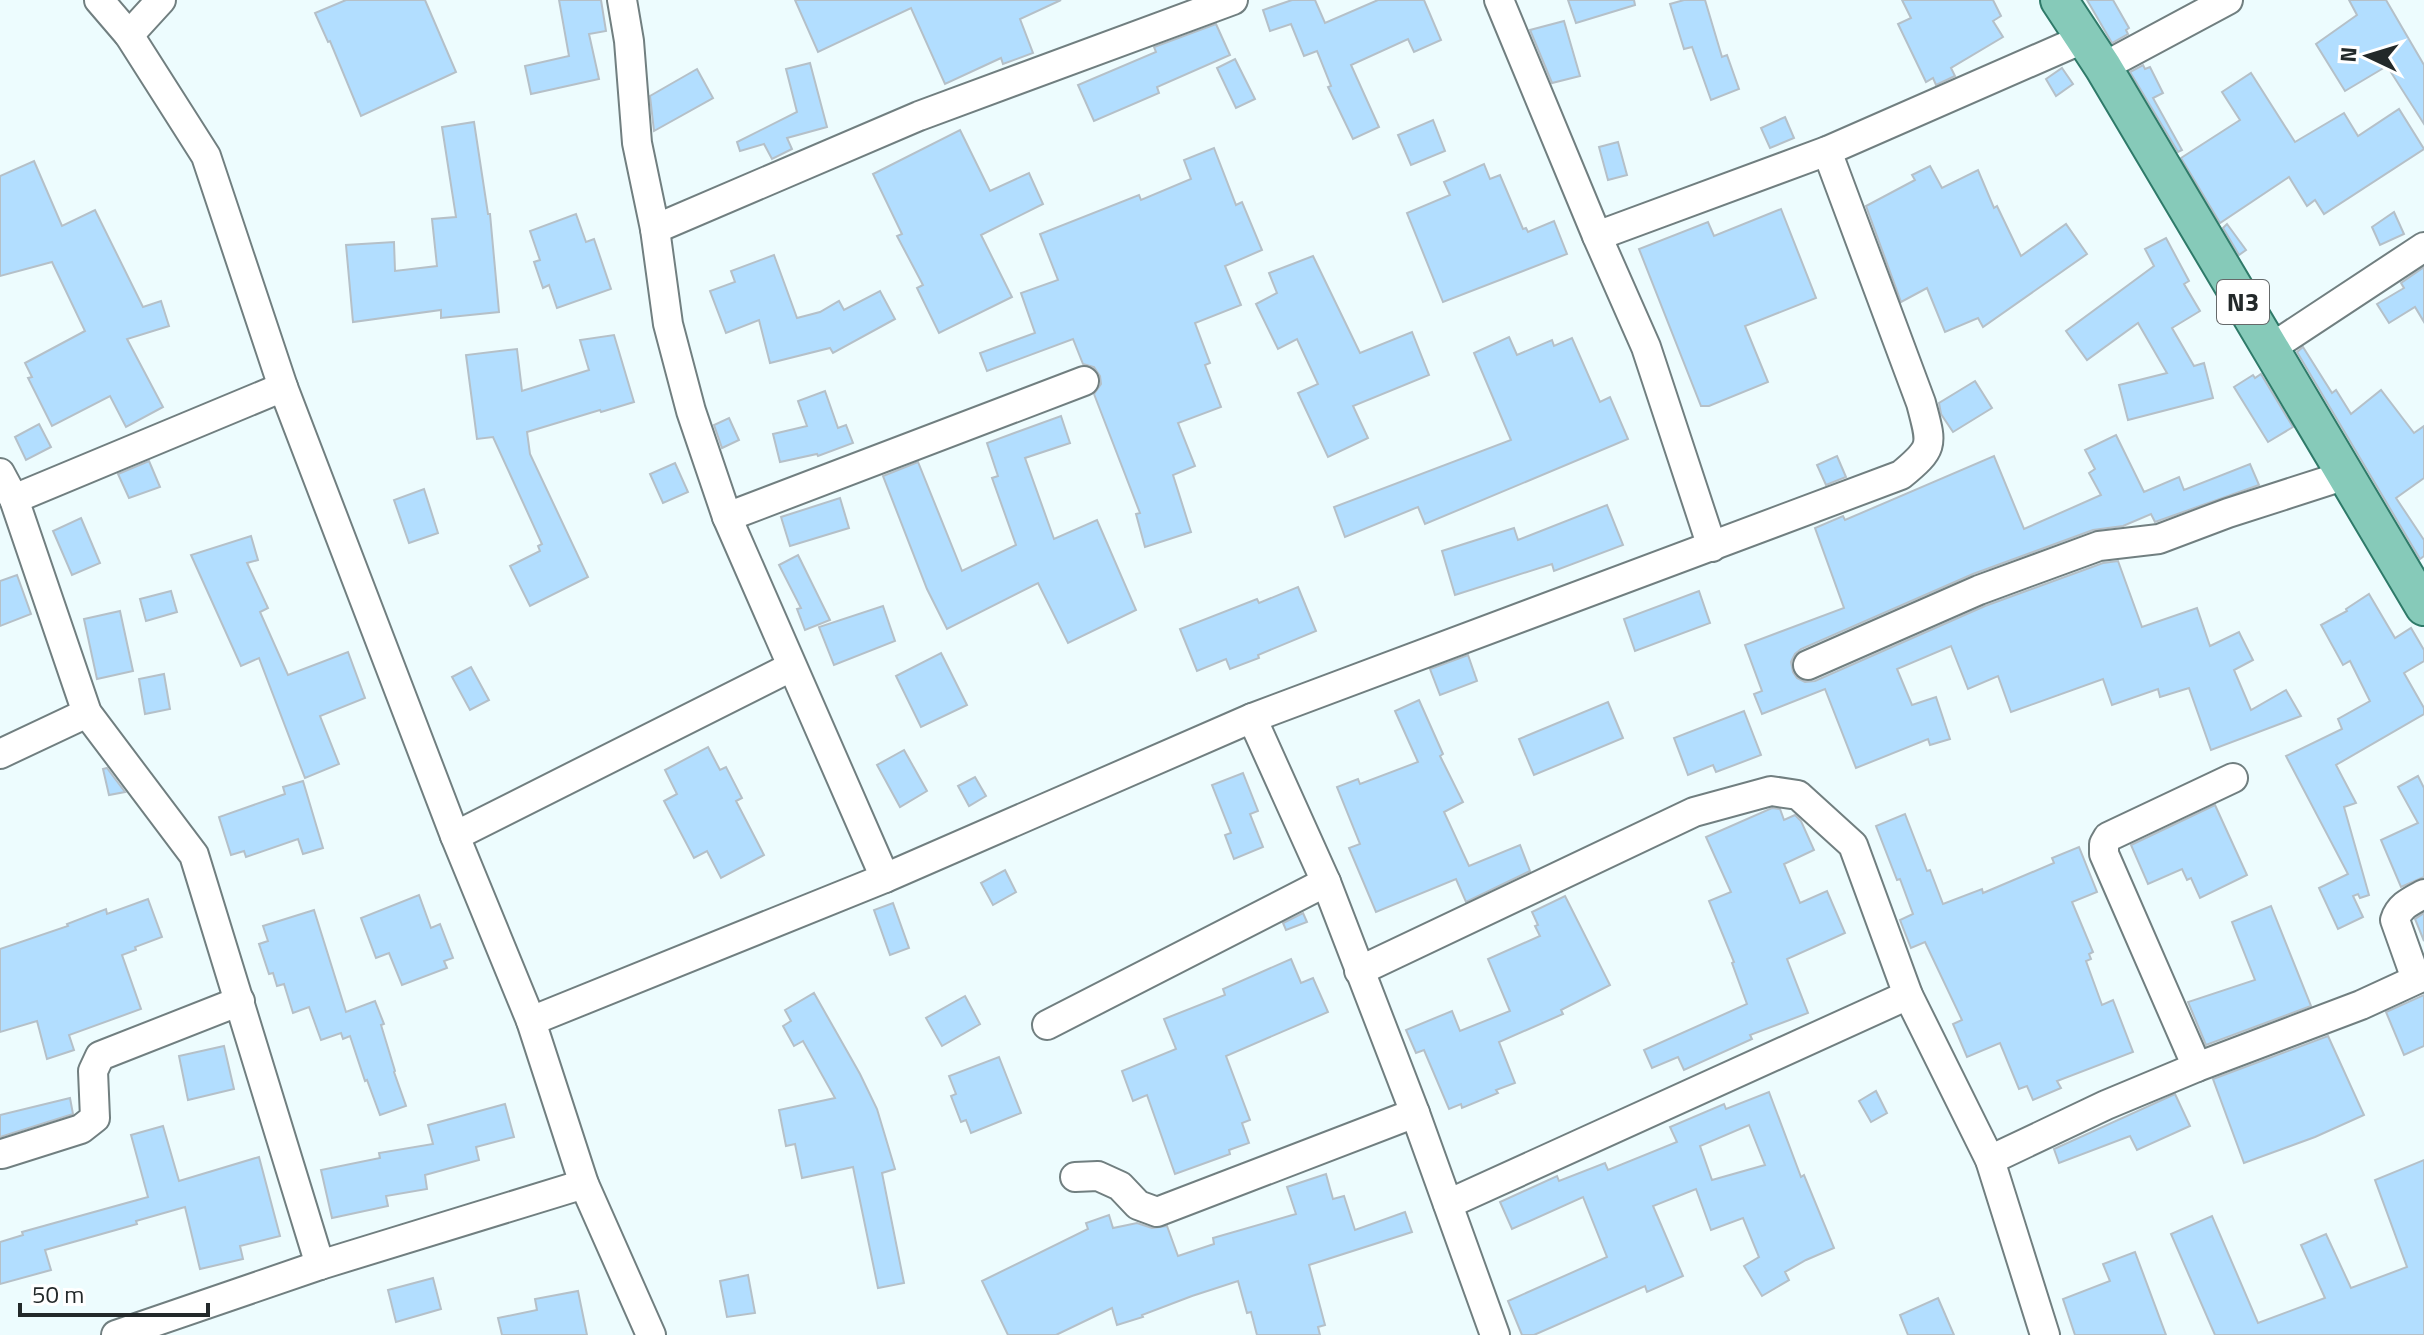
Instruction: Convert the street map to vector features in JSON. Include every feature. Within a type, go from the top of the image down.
[{"type":"main road","name":"N3","points":[[2059,0],[2094,52],[2346,475],[2421,594]]},
{"type":"street","points":[[99,0],[129,35],[206,156],[283,387],[455,836],[531,1021],[584,1184],[651,1335]]},
{"type":"street","points":[[129,35],[161,0]]},
{"type":"street","points":[[622,0],[629,41],[637,143],[655,229],[668,324],[691,411],[727,517],[885,878]]},
{"type":"street","points":[[655,229],[919,116],[1233,0]]},
{"type":"street","points":[[1499,0],[1646,347],[1712,547]]},
{"type":"street","points":[[1597,236],[2228,0]]},
{"type":"street","points":[[531,1021],[885,878],[1252,718],[1901,475],[1925,455],[1930,435],[1921,403],[1827,151]]},
{"type":"street","points":[[2271,348],[2424,247]]},
{"type":"street","points":[[727,517],[1084,381]]},
{"type":"street","points":[[14,499],[283,387]]},
{"type":"street","points":[[0,473],[14,499],[87,713],[194,855],[320,1265]]},
{"type":"street","points":[[1808,665],[1979,590],[2099,546],[2159,539],[2346,475]]},
{"type":"street","points":[[455,836],[791,667]]},
{"type":"street","points":[[0,754],[87,713]]},
{"type":"street","points":[[1252,718],[1326,882],[1415,1113],[1495,1335]]},
{"type":"street","points":[[2197,1067],[2104,854],[2104,844],[2108,837],[2233,778]]},
{"type":"street","points":[[1359,971],[1694,812],[1771,791],[1798,795],[1853,845],[1908,995],[1990,1160],[2045,1335]]},
{"type":"street","points":[[1047,1025],[1326,882]]},
{"type":"street","points":[[1990,1160],[2106,1105],[2361,1005],[2420,977],[2395,920],[2397,912],[2424,894]]},
{"type":"street","points":[[1448,1204],[1908,995]]},
{"type":"street","points":[[2,1154],[81,1129],[95,1118],[93,1071],[100,1056],[240,1001]]},
{"type":"street","points":[[1075,1177],[1098,1176],[1120,1186],[1138,1205],[1157,1212],[1415,1113]]},
{"type":"street","points":[[126,1333],[320,1265],[584,1184]]},
{"type":"building","points":[[346,0],[425,0],[456,72],[361,116],[315,13]]},
{"type":"building","points":[[559,0],[601,0],[606,31],[589,34],[599,79],[531,94],[525,66],[569,56]]},
{"type":"building","points":[[795,0],[1061,0],[1020,19],[1033,53],[1003,64],[1001,58],[945,84],[911,8],[818,52]]},
{"type":"building","points":[[1292,0],[1315,0],[1325,23],[1378,0],[1424,0],[1441,40],[1414,52],[1408,39],[1351,65],[1379,127],[1353,139],[1328,87],[1331,86],[1317,51],[1304,56],[1291,24],[1270,31],[1263,10]]},
{"type":"building","points":[[1568,0],[1634,0],[1635,5],[1576,23]]},
{"type":"building","points":[[1705,0],[1722,57],[1727,55],[1739,89],[1711,100],[1692,47],[1684,49],[1670,4]]},
{"type":"building","points":[[1902,0],[1993,0],[2001,16],[1993,21],[2003,37],[1951,68],[1955,76],[1936,85],[1933,78],[1926,82],[1898,24],[1911,18]]},
{"type":"building","points":[[2087,0],[2113,0],[2129,28],[2126,30],[2128,34],[2112,43]]},
{"type":"building","points":[[2349,0],[2386,0],[2424,65],[2424,124],[2387,66],[2345,91],[2316,44],[2357,15]]},
{"type":"building","points":[[1564,21],[1580,76],[1552,83],[1530,30]]},
{"type":"building","points":[[1216,24],[1230,55],[1157,87],[1159,93],[1094,121],[1078,85],[1156,52],[1154,47]]},
{"type":"building","points":[[1235,59],[1255,99],[1236,108],[1217,68]]},
{"type":"building","points":[[810,63],[827,127],[787,138],[792,149],[772,159],[764,144],[740,151],[737,142],[797,112],[786,69]]},
{"type":"building","points":[[2143,65],[2145,69],[2150,67],[2163,93],[2153,98],[2182,150],[2178,152],[2130,72]]},
{"type":"building","points":[[2062,68],[2073,84],[2056,96],[2046,79]]},
{"type":"building","points":[[697,69],[713,98],[654,131],[650,96]]},
{"type":"building","points":[[2251,73],[2295,142],[2344,113],[2358,136],[2399,109],[2424,149],[2324,214],[2315,200],[2307,206],[2289,177],[2220,223],[2181,158],[2240,120],[2222,92]]},
{"type":"building","points":[[1785,117],[1794,138],[1770,148],[1761,128]]},
{"type":"building","points":[[1433,120],[1445,151],[1411,165],[1398,135]]},
{"type":"building","points":[[474,122],[490,214],[499,312],[441,318],[441,310],[353,322],[346,245],[394,242],[395,271],[437,266],[432,219],[456,217],[442,127]]},
{"type":"building","points":[[960,130],[990,191],[1029,173],[1043,204],[981,235],[1012,297],[939,333],[917,288],[923,285],[897,236],[902,234],[873,174]]},
{"type":"building","points":[[1618,142],[1627,175],[1608,180],[1599,147]]},
{"type":"building","points":[[1214,148],[1236,205],[1242,202],[1262,250],[1225,266],[1241,305],[1195,323],[1210,363],[1205,365],[1221,407],[1178,423],[1195,466],[1173,475],[1191,532],[1145,547],[1136,514],[1140,513],[1094,394],[1101,384],[1100,376],[1094,367],[1083,364],[1073,339],[987,371],[980,353],[1035,333],[1021,293],[1058,280],[1040,234],[1139,195],[1141,200],[1191,179],[1184,160]]},
{"type":"building","points":[[34,161],[62,226],[95,210],[143,307],[161,301],[169,326],[127,339],[163,407],[126,427],[110,396],[52,426],[28,378],[32,377],[25,363],[85,331],[52,262],[0,276],[0,176]]},
{"type":"building","points":[[1484,164],[1490,179],[1500,175],[1523,229],[1526,228],[1528,232],[1554,221],[1567,254],[1443,302],[1407,213],[1450,195],[1444,182]]},
{"type":"building","points":[[1930,166],[1942,188],[1978,170],[1994,208],[1997,206],[2021,256],[2066,224],[2087,254],[1983,327],[1978,318],[1945,332],[1927,288],[1901,302],[1866,206],[1915,180],[1912,175]]},
{"type":"building","points":[[1781,209],[1816,298],[1745,326],[1768,382],[1709,406],[1701,406],[1639,249],[1708,222],[1714,236]]},
{"type":"building","points":[[2394,212],[2404,234],[2380,245],[2372,227]]},
{"type":"building","points":[[576,214],[586,242],[594,239],[611,289],[557,308],[549,285],[543,288],[534,262],[540,260],[530,231]]},
{"type":"building","points":[[2227,224],[2246,250],[2239,255],[2223,228]]},
{"type":"building","points":[[2166,238],[2189,281],[2184,284],[2200,311],[2172,328],[2194,366],[2204,363],[2213,398],[2128,420],[2119,385],[2167,373],[2138,323],[2087,360],[2066,331],[2154,266],[2145,249]]},
{"type":"building","points":[[774,255],[797,318],[820,312],[839,301],[844,310],[880,291],[895,319],[833,353],[830,348],[770,363],[759,320],[726,333],[710,291],[735,282],[731,271]]},
{"type":"building","points":[[1313,256],[1360,353],[1412,332],[1429,375],[1353,406],[1368,438],[1328,457],[1298,393],[1318,384],[1297,339],[1278,349],[1256,304],[1277,293],[1269,273]]},
{"type":"building","points":[[2424,267],[2424,322],[2415,307],[2389,323],[2377,304],[2404,288],[2401,283]]},
{"type":"building","points":[[614,335],[634,402],[527,432],[530,454],[588,577],[530,606],[510,566],[540,551],[538,546],[542,544],[493,437],[477,439],[466,355],[517,349],[522,391],[589,370],[580,340]]},
{"type":"building","points":[[1509,337],[1517,355],[1552,340],[1554,346],[1572,338],[1600,402],[1610,397],[1628,439],[1425,524],[1418,507],[1345,537],[1334,507],[1511,440],[1474,353]]},
{"type":"building","points":[[2303,347],[2332,393],[2336,390],[2351,414],[2381,390],[2414,433],[2424,426],[2424,478],[2396,498],[2424,540],[2424,556],[2420,559],[2297,352]]},
{"type":"building","points":[[2261,374],[2293,427],[2268,442],[2234,387],[2253,375],[2255,378]]},
{"type":"building","points":[[1975,381],[1992,408],[1953,432],[1941,414],[1939,403]]},
{"type":"building","points":[[825,391],[838,428],[846,425],[853,443],[818,456],[780,462],[773,434],[807,426],[798,401]]},
{"type":"building","points":[[1061,416],[1070,443],[1025,458],[1054,539],[1097,520],[1136,610],[1068,643],[1038,583],[947,629],[927,589],[883,476],[918,462],[962,571],[1016,545],[992,478],[998,476],[987,443]]},
{"type":"building","points":[[729,418],[739,440],[722,448],[714,425]]},
{"type":"building","points":[[39,424],[51,447],[26,460],[15,437]]},
{"type":"building","points":[[2116,435],[2144,492],[2179,477],[2184,490],[2250,464],[2259,485],[2155,522],[2151,514],[2123,526],[2093,530],[1973,574],[1801,649],[1791,662],[1793,672],[1805,682],[1815,681],[1985,606],[2103,563],[2118,561],[2142,627],[2197,608],[2210,646],[2239,632],[2253,660],[2234,670],[2251,710],[2286,690],[2301,716],[2211,750],[2189,688],[2160,697],[2158,689],[2112,705],[2103,679],[2011,712],[1998,676],[1968,689],[1951,646],[1897,669],[1912,705],[1936,697],[1950,739],[1930,745],[1928,739],[1856,768],[1825,689],[1762,714],[1754,694],[1762,691],[1745,645],[1844,608],[1815,528],[1843,516],[1845,520],[1994,456],[2024,529],[2101,495],[2089,473],[2095,469],[2085,450]]},
{"type":"building","points":[[1837,456],[1846,477],[1826,485],[1817,465]]},
{"type":"building","points":[[149,461],[160,487],[129,498],[118,474]]},
{"type":"building","points":[[675,463],[688,492],[663,503],[650,474]]},
{"type":"building","points":[[424,489],[438,533],[409,543],[394,500]]},
{"type":"building","points":[[840,498],[849,528],[790,546],[781,517]]},
{"type":"building","points":[[1607,505],[1623,545],[1554,571],[1552,564],[1455,595],[1442,551],[1514,528],[1518,540]]},
{"type":"building","points":[[81,518],[100,563],[72,575],[53,531]]},
{"type":"building","points":[[251,536],[258,560],[247,563],[268,608],[260,612],[288,675],[348,652],[365,698],[320,716],[339,764],[305,778],[259,658],[241,666],[191,555]]},
{"type":"building","points":[[798,555],[830,620],[805,630],[797,609],[801,608],[779,565]]},
{"type":"building","points":[[17,575],[31,614],[0,626],[0,581]]},
{"type":"building","points":[[1298,587],[1316,631],[1230,669],[1226,659],[1197,671],[1180,629],[1257,599],[1259,603]]},
{"type":"building","points":[[171,591],[177,612],[146,621],[140,599]]},
{"type":"building","points":[[1699,591],[1710,623],[1635,651],[1624,619]]},
{"type":"building","points":[[2369,594],[2395,638],[2411,628],[2424,650],[2424,661],[2404,673],[2424,708],[2424,714],[2336,765],[2356,803],[2344,807],[2369,895],[2360,898],[2358,894],[2353,896],[2363,917],[2338,929],[2319,888],[2348,874],[2286,756],[2342,729],[2338,719],[2370,701],[2350,661],[2343,665],[2321,625]]},
{"type":"building","points":[[883,606],[895,641],[834,665],[819,627]]},
{"type":"building","points":[[120,611],[133,671],[97,679],[84,619]]},
{"type":"building","points":[[941,653],[967,705],[921,727],[896,676]]},
{"type":"building","points":[[1468,655],[1477,681],[1440,695],[1430,669]]},
{"type":"building","points":[[471,667],[489,700],[470,710],[452,677]]},
{"type":"building","points":[[164,674],[170,709],[145,714],[139,679]]},
{"type":"building","points":[[1419,700],[1443,754],[1440,756],[1463,802],[1444,812],[1469,866],[1520,845],[1530,871],[1466,902],[1456,879],[1376,912],[1349,848],[1360,844],[1337,787],[1358,779],[1360,784],[1418,762],[1395,711]]},
{"type":"building","points":[[1608,702],[1623,738],[1534,775],[1519,739]]},
{"type":"building","points":[[1744,711],[1761,755],[1716,772],[1713,765],[1688,775],[1674,738]]},
{"type":"building","points":[[708,747],[720,770],[726,767],[742,798],[736,801],[764,855],[721,878],[707,851],[694,858],[664,801],[677,794],[665,770]]},
{"type":"building","points":[[904,750],[927,791],[900,807],[877,765]]},
{"type":"building","points":[[107,768],[125,792],[109,795],[103,769]]},
{"type":"building","points":[[1243,773],[1258,811],[1250,814],[1263,847],[1234,859],[1225,835],[1231,833],[1212,785]]},
{"type":"building","points":[[2418,776],[2424,788],[2424,877],[2401,887],[2381,840],[2418,823],[2398,787]]},
{"type":"building","points":[[975,777],[986,796],[969,806],[958,786]]},
{"type":"building","points":[[303,781],[323,848],[303,854],[298,839],[246,857],[244,851],[231,855],[219,817],[285,794],[283,787]]},
{"type":"building","points":[[2215,805],[2247,875],[2200,898],[2191,878],[2187,880],[2182,869],[2148,884],[2131,845]]},
{"type":"building","points":[[1772,808],[1780,809],[1784,820],[1795,815],[1801,821],[1814,850],[1784,864],[1800,903],[1827,891],[1845,933],[1787,959],[1808,1013],[1750,1035],[1752,1039],[1684,1070],[1678,1057],[1652,1068],[1644,1050],[1747,1004],[1709,901],[1731,892],[1706,837]]},
{"type":"building","points":[[1905,814],[1943,904],[1982,889],[1983,893],[2054,863],[2052,858],[2079,847],[2097,892],[2072,902],[2093,952],[2089,954],[2091,959],[2086,961],[2102,1005],[2113,1000],[2133,1052],[2057,1081],[2061,1088],[2033,1100],[2027,1086],[2019,1089],[2000,1043],[1967,1057],[1953,1024],[1962,1020],[1925,942],[1911,948],[1900,920],[1913,914],[1876,826]]},
{"type":"building","points":[[1005,870],[1016,892],[993,905],[981,883]]},
{"type":"building","points":[[419,895],[431,928],[440,924],[453,958],[444,961],[447,968],[402,985],[389,953],[376,958],[361,918]]},
{"type":"building","points":[[1565,896],[1610,985],[1561,1010],[1563,1014],[1499,1042],[1515,1083],[1462,1108],[1461,1104],[1449,1109],[1424,1050],[1416,1053],[1406,1030],[1452,1011],[1460,1031],[1510,1011],[1488,959],[1540,936],[1532,912]]},
{"type":"building","points":[[148,899],[162,937],[122,955],[141,1009],[69,1035],[74,1050],[47,1059],[37,1021],[0,1032],[0,949],[68,926],[106,909],[107,914]]},
{"type":"building","points":[[893,903],[909,948],[890,955],[874,910]]},
{"type":"building","points":[[2271,906],[2311,1006],[2206,1045],[2188,1002],[2255,980],[2232,922]]},
{"type":"building","points":[[314,910],[346,1012],[375,1001],[406,1106],[380,1115],[350,1036],[343,1039],[341,1033],[321,1040],[309,1007],[293,1013],[284,984],[277,986],[273,973],[269,974],[259,944],[268,941],[263,926]]},
{"type":"building","points":[[1303,913],[1307,922],[1286,930],[1283,923]]},
{"type":"building","points":[[2424,913],[2424,941],[2415,919]]},
{"type":"building","points":[[1291,959],[1301,983],[1313,978],[1328,1012],[1226,1056],[1250,1120],[1242,1123],[1249,1143],[1229,1150],[1230,1154],[1175,1174],[1147,1095],[1133,1101],[1122,1071],[1176,1049],[1164,1019],[1225,995],[1223,989]]},
{"type":"building","points":[[814,993],[877,1109],[895,1169],[882,1173],[904,1283],[878,1288],[853,1167],[802,1178],[795,1144],[786,1146],[779,1110],[835,1098],[803,1041],[794,1046],[783,1026],[791,1021],[785,1010]]},
{"type":"building","points":[[2424,995],[2424,1046],[2404,1055],[2386,1012]]},
{"type":"building","points":[[965,996],[980,1024],[942,1046],[926,1018]]},
{"type":"building","points":[[2328,1036],[2364,1115],[2244,1163],[2213,1079]]},
{"type":"building","points":[[224,1046],[234,1089],[188,1100],[179,1056]]},
{"type":"building","points":[[999,1057],[1021,1113],[971,1133],[966,1120],[961,1122],[951,1096],[956,1094],[949,1076]]},
{"type":"building","points":[[1876,1091],[1887,1113],[1871,1122],[1859,1101]]},
{"type":"building","points":[[1769,1092],[1801,1177],[1804,1175],[1834,1248],[1785,1272],[1789,1280],[1762,1296],[1744,1266],[1759,1257],[1743,1218],[1711,1230],[1696,1189],[1653,1206],[1683,1276],[1647,1292],[1645,1286],[1534,1335],[1522,1335],[1508,1301],[1607,1257],[1583,1197],[1512,1229],[1500,1202],[1557,1176],[1559,1181],[1605,1163],[1608,1170],[1677,1142],[1670,1127],[1724,1104],[1726,1109]],"holes":[[[1749,1125],[1765,1165],[1712,1180],[1700,1146]]]},
{"type":"building","points":[[2175,1094],[2190,1126],[2137,1150],[2130,1136],[2059,1163],[2054,1149]]},
{"type":"building","points":[[70,1098],[73,1114],[0,1137],[0,1115]]},
{"type":"building","points":[[505,1104],[514,1137],[476,1147],[479,1160],[425,1175],[427,1189],[386,1196],[388,1206],[332,1218],[321,1170],[380,1158],[379,1153],[433,1144],[428,1125]]},
{"type":"building","points":[[163,1126],[179,1181],[259,1157],[280,1236],[240,1246],[243,1259],[200,1269],[185,1207],[45,1250],[51,1270],[0,1284],[0,1242],[23,1235],[22,1232],[148,1197],[131,1135]]},
{"type":"building","points":[[2424,1160],[2424,1335],[2215,1335],[2171,1234],[2212,1216],[2258,1323],[2325,1298],[2301,1245],[2326,1234],[2351,1288],[2407,1267],[2375,1180]]},
{"type":"building","points":[[1326,1174],[1333,1199],[1344,1196],[1355,1230],[1405,1212],[1412,1232],[1309,1265],[1325,1325],[1318,1327],[1320,1335],[1257,1335],[1238,1281],[1117,1325],[1112,1308],[1056,1335],[1008,1335],[982,1281],[1088,1229],[1086,1223],[1109,1215],[1113,1228],[1137,1223],[1152,1228],[1167,1226],[1178,1256],[1214,1244],[1213,1238],[1296,1214],[1287,1187]]},
{"type":"building","points":[[2135,1252],[2166,1335],[2075,1335],[2063,1299],[2110,1281],[2103,1264]]},
{"type":"building","points":[[748,1275],[755,1313],[727,1317],[720,1281]]},
{"type":"building","points":[[433,1278],[441,1309],[396,1322],[388,1290]]},
{"type":"building","points":[[578,1291],[587,1335],[502,1335],[498,1318],[537,1310],[535,1299]]},
{"type":"building","points":[[1938,1298],[1954,1335],[1908,1335],[1900,1315]]}]
